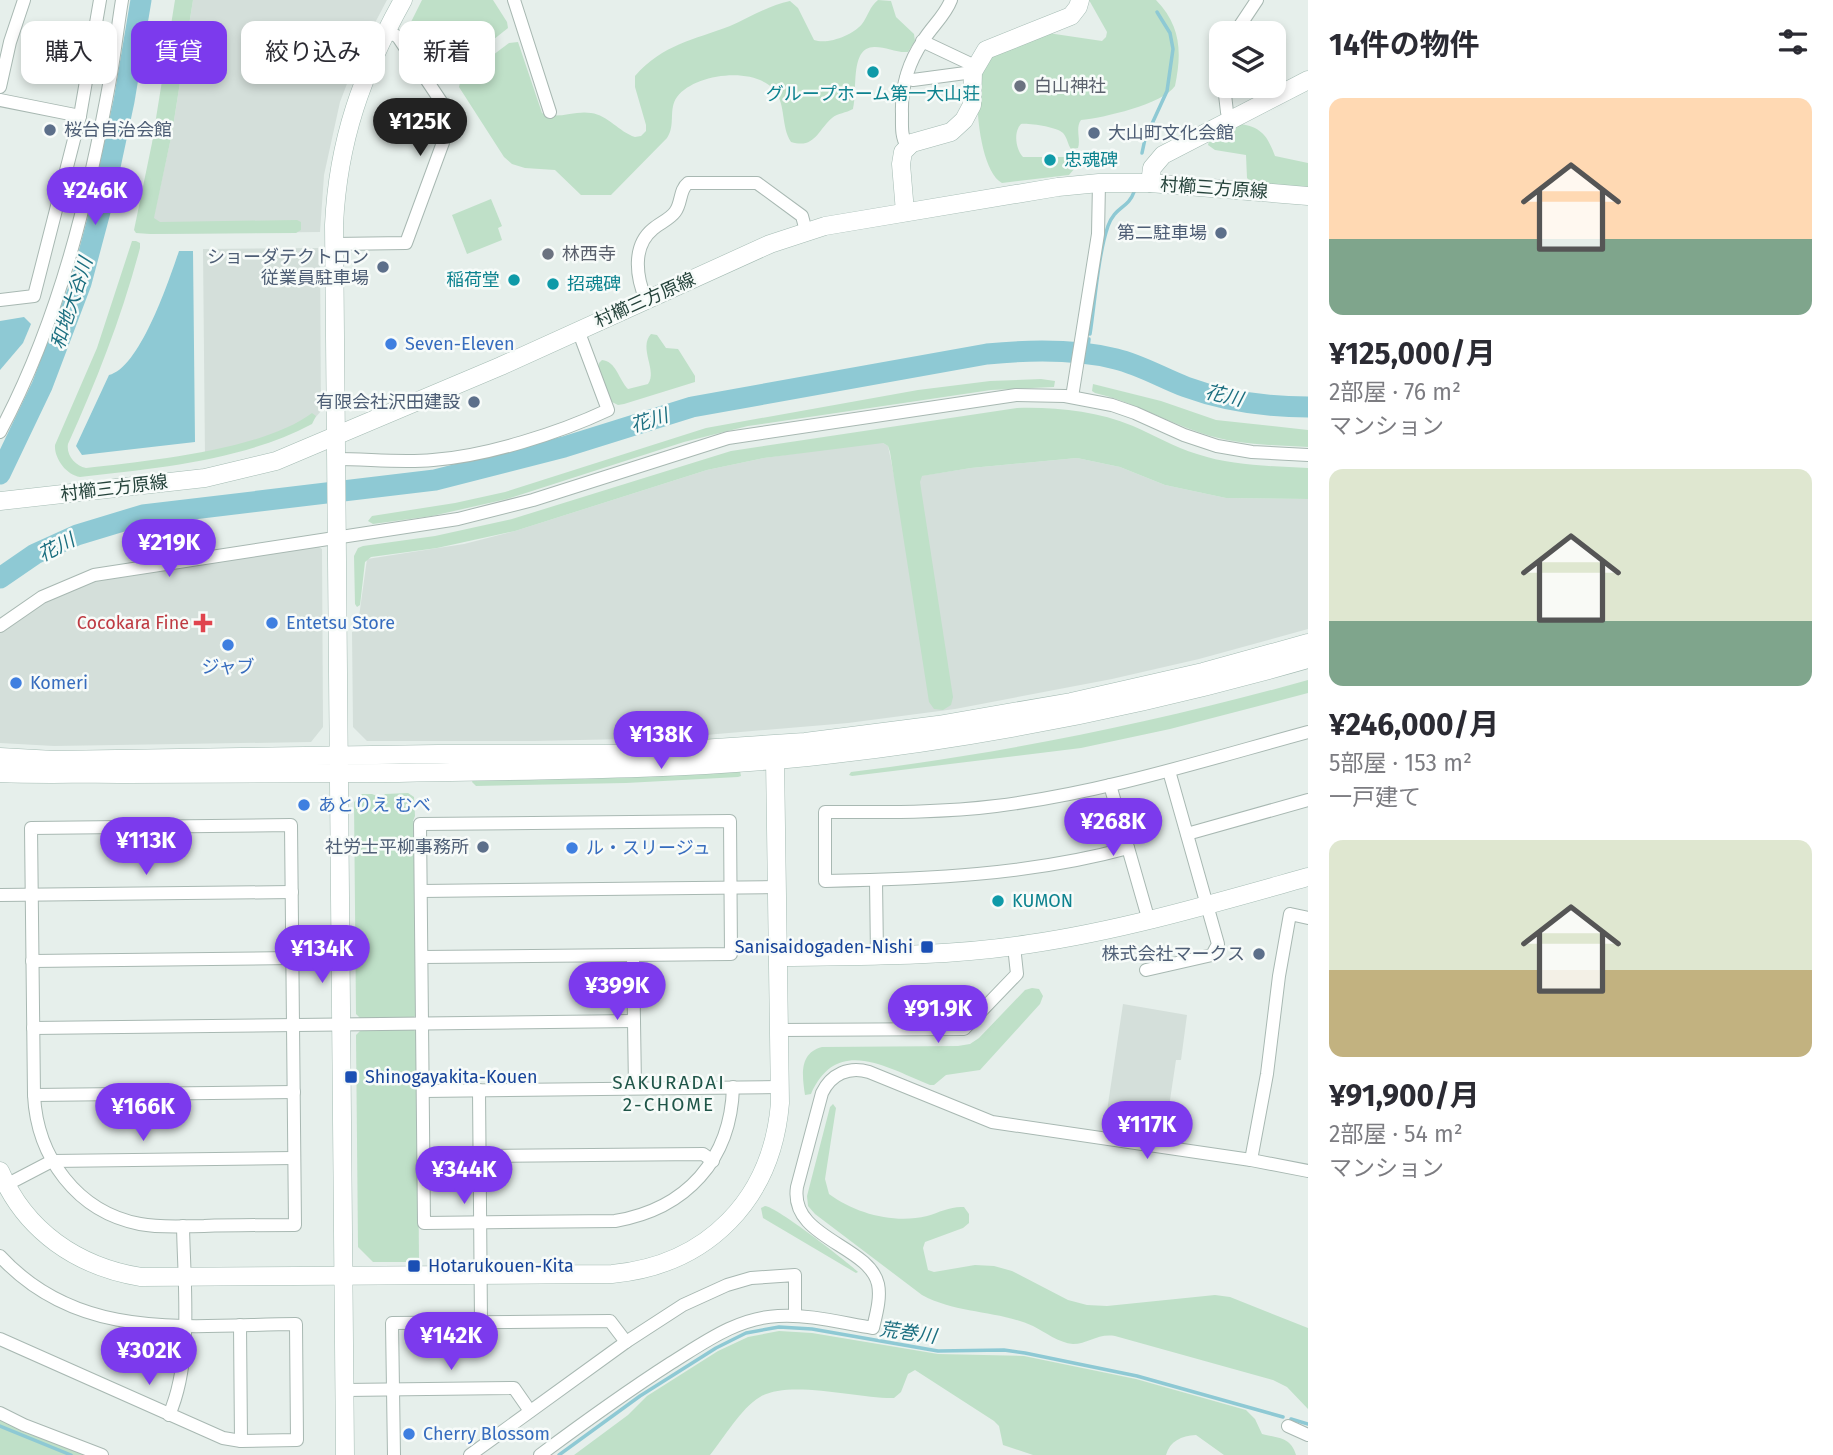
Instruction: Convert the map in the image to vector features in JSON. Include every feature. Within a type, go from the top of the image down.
[{"type":"street","points":[[0,88],[10,42],[24,0]]},
{"type":"street","points":[[0,300],[34,296],[80,116],[100,0]]},
{"type":"street","points":[[0,432],[36,354],[71,252],[106,97],[122,0]]},
{"type":"street","points":[[345,1455],[334,244],[338,177],[347,129],[362,83],[403,0]]},
{"type":"street","points":[[514,0],[550,111]]},
{"type":"street","points":[[907,146],[903,140],[902,108],[906,78],[922,41],[948,9],[951,0]]},
{"type":"street","points":[[905,212],[901,158],[907,146],[951,132],[964,120],[972,105],[974,69],[990,47],[1071,16],[1080,0]]},
{"type":"street","points":[[1243,21],[1257,0]]},
{"type":"street","points":[[334,244],[407,243],[452,118],[398,37],[386,30]]},
{"type":"street","points":[[922,41],[974,69]]},
{"type":"street","points":[[906,78],[913,80],[974,69]]},
{"type":"street","points":[[1150,183],[1152,168],[1158,159],[1308,80]]},
{"type":"street","points":[[1225,98],[1231,120]]},
{"type":"street","points":[[0,100],[80,116]]},
{"type":"street","points":[[646,300],[640,276],[639,247],[647,234],[674,214],[683,187],[688,183],[757,183],[802,215],[806,230]]},
{"type":"street","points":[[1072,397],[1098,234],[1099,183]]},
{"type":"street","name":"村櫛三方原線","points":[[2,501],[229,474],[276,461],[806,230],[1058,187],[1099,183],[1150,183],[1308,196]]},
{"type":"street","points":[[336,466],[458,457],[580,423],[608,410],[578,330]]},
{"type":"street","points":[[0,626],[42,597],[94,575],[337,536],[420,526],[533,500],[707,443],[749,434],[992,398],[1041,394],[1072,397],[1112,405],[1184,436],[1217,446],[1252,452],[1308,454]]},
{"type":"street","points":[[0,758],[54,760],[625,754],[749,747],[961,722],[1071,702],[1203,672],[1308,643]]},
{"type":"street","points":[[0,773],[339,774],[637,768],[775,760],[896,746],[1052,721],[1163,698],[1308,659]]},
{"type":"street","points":[[1128,848],[1015,869],[937,878],[825,881],[825,812],[909,812],[995,806],[1110,785],[1308,732]]},
{"type":"street","points":[[294,1158],[52,1161],[2,1181],[39,1228],[78,1258],[125,1275],[157,1278],[629,1272],[661,1265],[705,1242],[730,1221],[759,1182],[776,1136],[780,1087],[775,760]]},
{"type":"street","points":[[1154,972],[1212,955],[1218,944],[1169,771]]},
{"type":"street","points":[[1110,785],[1149,921]]},
{"type":"street","points":[[1186,834],[1308,800]]},
{"type":"street","points":[[422,957],[731,954],[730,821],[420,824],[424,1223],[608,1221],[638,1217],[659,1209],[684,1193],[713,1161],[726,1132],[733,1087]]},
{"type":"street","points":[[291,825],[292,892],[295,1225],[183,1226],[139,1223],[110,1214],[73,1188],[52,1161],[37,1124],[34,1095],[31,828],[291,825]]},
{"type":"street","points":[[779,957],[942,953],[1014,946],[1080,936],[1149,921],[1308,877]]},
{"type":"street","points":[[876,880],[877,956]]},
{"type":"street","points":[[421,891],[778,887]]},
{"type":"street","points":[[0,895],[292,892]]},
{"type":"street","points":[[1251,1160],[1267,1074],[1279,975],[1290,914],[1308,918]]},
{"type":"street","points":[[779,1030],[964,1029],[1017,974],[1014,946]]},
{"type":"street","points":[[633,955],[635,1088]]},
{"type":"street","points":[[32,961],[292,958]]},
{"type":"street","points":[[33,1028],[634,1021]]},
{"type":"street","points":[[540,1455],[634,1387],[726,1329],[760,1318],[794,1316],[873,1328],[879,1297],[876,1278],[868,1267],[808,1222],[797,1203],[797,1187],[822,1093],[829,1081],[848,1070],[869,1072],[992,1122],[1251,1160],[1308,1171]]},
{"type":"street","points":[[423,1091],[780,1087]]},
{"type":"street","points":[[479,1090],[481,1322]]},
{"type":"street","points":[[34,1095],[293,1092]]},
{"type":"street","points":[[480,1156],[703,1154],[713,1161]]},
{"type":"street","points":[[169,1415],[183,1373],[183,1226]]},
{"type":"street","points":[[0,1256],[38,1288],[75,1308],[115,1321],[156,1325],[296,1324],[297,1440],[241,1441],[214,1435],[0,1339]]},
{"type":"street","points":[[470,1455],[626,1342],[704,1294],[751,1278],[795,1275],[794,1316]]},
{"type":"street","points":[[394,1455],[393,1323],[610,1321],[626,1342]]},
{"type":"street","points":[[240,1325],[241,1441]]},
{"type":"street","points":[[345,1390],[514,1388],[530,1411]]},
{"type":"street","points":[[0,1413],[102,1455]]},
{"type":"street","points":[[1288,1426],[1308,1435]]},
{"type":"shaded area","points":[[193,0],[387,0],[376,21],[241,21],[241,84],[347,84],[340,102],[324,175],[320,232],[150,234],[180,84],[227,84],[227,21],[190,21]]},
{"type":"shaded area","points":[[320,248],[321,411],[309,425],[272,441],[205,458],[203,249]]},
{"type":"shaded area","points":[[875,442],[888,446],[895,480],[971,468],[1077,458],[1120,467],[1165,485],[1226,498],[1308,499],[1308,629],[1199,659],[1112,679],[955,709],[848,723],[670,738],[535,741],[367,741],[353,727],[352,632],[357,631],[367,559],[464,544],[515,531],[707,470],[764,458]]},
{"type":"shaded area","points":[[316,545],[322,549],[323,727],[311,742],[54,746],[0,743],[0,633],[44,601],[96,581]]},
{"type":"shaded area","points":[[1123,1004],[1187,1015],[1181,1060],[1176,1060],[1164,1140],[1104,1131]]},
{"type":"green space","points":[[175,0],[193,0],[190,21],[172,21]]},
{"type":"green space","points":[[422,0],[493,0],[508,28],[495,38],[495,21],[412,21]]},
{"type":"green space","points":[[878,0],[891,1],[896,17],[914,34],[915,41],[908,52],[875,47],[861,54],[856,71],[853,109],[832,118],[811,141],[799,144],[791,142],[778,97],[766,83],[740,76],[711,78],[697,82],[677,97],[667,138],[611,195],[581,195],[555,170],[525,168],[512,164],[504,157],[459,87],[460,84],[495,84],[495,54],[509,43],[518,42],[542,113],[554,116],[585,112],[597,114],[629,135],[641,136],[646,131],[646,125],[635,87],[635,76],[668,50],[730,26],[774,5],[790,1],[798,8],[814,40],[833,40],[858,28]]},
{"type":"green space","points":[[1089,0],[1156,0],[1171,20],[1178,40],[1175,86],[1168,93],[1146,104],[1081,120],[1078,126],[1078,148],[1071,149],[1060,131],[1021,124],[1016,141],[1023,157],[1073,158],[1075,168],[1069,175],[1002,183],[988,165],[980,135],[977,102],[983,67],[988,57],[1048,33],[1102,41],[1107,32]]},
{"type":"green space","points":[[161,84],[180,84],[154,218],[160,222],[297,220],[301,222],[301,230],[296,233],[136,233],[134,230]]},
{"type":"green space","points":[[1240,124],[1248,125],[1263,134],[1275,156],[1308,163],[1308,188],[1251,182],[1247,178],[1246,155],[1215,150],[1208,145],[1209,141]]},
{"type":"green space","points":[[491,199],[502,226],[498,228],[502,240],[467,254],[452,215]]},
{"type":"green space","points":[[132,241],[140,243],[140,248],[125,298],[99,372],[68,444],[68,452],[75,462],[86,468],[204,452],[265,436],[291,426],[312,413],[316,416],[312,424],[257,447],[199,461],[80,477],[62,465],[55,445],[97,348]]},
{"type":"green space","points":[[651,334],[657,335],[666,348],[678,349],[695,376],[695,382],[624,404],[612,402],[598,369],[599,363],[602,360],[611,364],[628,389],[648,384],[651,373],[646,346]]},
{"type":"green space","points":[[990,381],[1055,381],[1054,387],[991,390],[748,426],[684,442],[507,499],[432,516],[373,524],[368,521],[372,516],[505,492],[706,428],[918,390]]},
{"type":"green space","points":[[1093,384],[1161,401],[1216,420],[1308,430],[1308,447],[1254,444],[1214,437],[1123,401],[1095,393],[1092,391]]},
{"type":"green space","points":[[1017,408],[1091,413],[1133,426],[1189,451],[1224,461],[1308,468],[1308,499],[1226,498],[1165,485],[1120,467],[1077,458],[971,468],[922,476],[920,482],[953,697],[951,705],[943,710],[934,709],[929,702],[890,452],[888,446],[883,443],[764,458],[707,470],[515,531],[437,548],[371,557],[365,562],[360,605],[357,607],[355,604],[354,556],[358,548],[363,546],[435,536],[512,519],[731,451]]},
{"type":"green space","points":[[1308,680],[1308,693],[1170,729],[1081,748],[849,775],[851,772],[967,756],[1081,735]]},
{"type":"green space","points":[[740,771],[741,776],[738,777],[626,783],[476,786],[472,782],[473,780]]},
{"type":"green space","points":[[408,793],[414,797],[415,816],[417,1014],[412,1019],[362,1020],[356,1014],[354,802],[362,794],[382,798],[385,794]]},
{"type":"green space","points":[[1039,989],[1043,996],[1040,1004],[980,1070],[946,1075],[934,1085],[930,1085],[880,1065],[849,1061],[835,1065],[822,1076],[811,1094],[805,1095],[804,1066],[809,1054],[815,1050],[822,1047],[970,1044],[1025,990]]},
{"type":"green space","points":[[412,1028],[417,1033],[419,1262],[373,1262],[358,1247],[356,1035],[362,1029]]},
{"type":"green space","points":[[833,1104],[836,1108],[825,1179],[829,1194],[863,1212],[889,1218],[915,1218],[959,1207],[964,1207],[969,1214],[969,1223],[963,1228],[925,1242],[923,1248],[928,1270],[934,1272],[975,1265],[994,1266],[1012,1271],[1068,1300],[1087,1305],[1107,1306],[1215,1295],[1230,1297],[1308,1328],[1308,1409],[1287,1387],[1273,1380],[1115,1336],[1103,1336],[1078,1344],[1068,1343],[1019,1321],[949,1306],[922,1295],[808,1206],[807,1196]]},
{"type":"green space","points":[[765,1206],[797,1224],[858,1272],[763,1218],[761,1208]]},
{"type":"green space","points":[[779,1331],[812,1333],[938,1354],[1024,1356],[1136,1379],[1246,1410],[1255,1419],[1262,1434],[1287,1442],[1296,1455],[1224,1455],[1196,1435],[1177,1440],[1166,1455],[1033,1455],[1003,1445],[999,1426],[994,1421],[915,1370],[908,1374],[901,1392],[894,1398],[806,1390],[773,1392],[760,1397],[740,1416],[710,1455],[574,1455],[628,1415],[647,1396],[718,1351],[748,1337]]},
{"type":"green space","points":[[0,1420],[21,1431],[86,1455],[0,1455]]},
{"type":"water","points":[[179,251],[193,251],[195,442],[82,455],[76,446],[109,375],[132,357],[142,340],[161,301]]},
{"type":"water","points":[[24,317],[31,324],[23,343],[0,370],[0,321]]},
{"type":"waterway","name":"和地大谷川","points":[[0,474],[42,386],[81,283],[102,204],[124,101],[141,0]]},
{"type":"waterway","points":[[1142,153],[1145,139],[1167,91],[1173,49],[1170,33],[1157,12]]},
{"type":"waterway","points":[[1090,334],[1099,264],[1108,226],[1134,192]]},
{"type":"waterway","points":[[1087,355],[1089,339]]},
{"type":"waterway","name":"花川","points":[[0,578],[35,554],[77,535],[143,515],[435,480],[564,447],[692,407],[987,354],[1052,351],[1085,353],[1116,359],[1215,396],[1277,406],[1308,407]]},
{"type":"waterway","name":"荒巻川","points":[[559,1455],[640,1396],[716,1348],[746,1333],[779,1327],[812,1329],[938,1351],[1004,1350],[1025,1353],[1137,1376],[1283,1417]]},
{"type":"waterway","name":"荒巻川","points":[[1291,1419],[1308,1424]]},
{"type":"waterway","name":"荒巻川","points":[[0,1426],[71,1455]]},
{"type":"place","name":"グループホーム第一大山荘","points":[[873,72]]},
{"type":"place","name":"白山神社","points":[[1020,86]]},
{"type":"place","name":"桜台自治会館","points":[[50,130]]},
{"type":"place","name":"大山町文化会館","points":[[1094,133]]},
{"type":"place","name":"忠魂碑","points":[[1050,160]]},
{"type":"place","name":"第二駐車場","points":[[1221,233]]},
{"type":"place","name":"林西寺","points":[[548,254]]},
{"type":"place","name":"ショーダテクトロン 従業員駐車場","points":[[383,267]]},
{"type":"place","name":"稲荷堂","points":[[514,280]]},
{"type":"place","name":"招魂碑","points":[[553,284]]},
{"type":"place","name":"Seven-Eleven","points":[[391,344]]},
{"type":"place","name":"有限会社沢田建設","points":[[474,402]]},
{"type":"place","name":"Cocokara Fine","points":[[203,623]]},
{"type":"place","name":"Entetsu Store","points":[[272,623]]},
{"type":"place","name":"ジャブ","points":[[228,645]]},
{"type":"place","name":"Komeri","points":[[16,683]]},
{"type":"place","name":"あとりえ むべ","points":[[304,805]]},
{"type":"place","name":"社労士平柳事務所","points":[[483,847]]},
{"type":"place","name":"ル・スリージュ","points":[[572,848]]},
{"type":"place","name":"KUMON","points":[[998,901]]},
{"type":"place","name":"Sanisaidogaden-Nishi","points":[[927,947]]},
{"type":"place","name":"株式会社マークス","points":[[1259,954]]},
{"type":"place","name":"Shinogayakita-Kouen","points":[[351,1077]]},
{"type":"place","name":"Hotarukouen-Kita","points":[[414,1266]]},
{"type":"place","name":"Cherry Blossom","points":[[409,1434]]},
{"type":"district","name":"SAKURADAI 2-CHOME","points":[[669,1093]]}]
